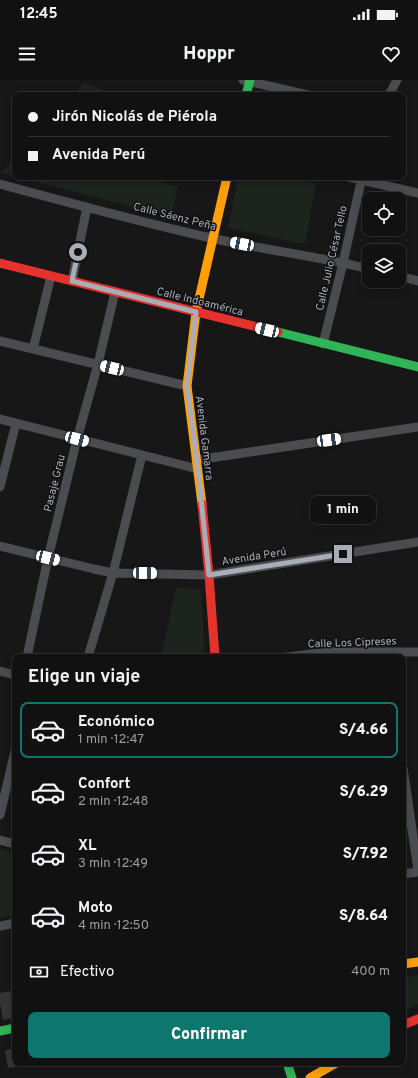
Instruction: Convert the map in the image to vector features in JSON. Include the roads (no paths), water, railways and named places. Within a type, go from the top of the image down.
[{"type":"main road","points":[[246,92],[247,80]]},
{"type":"main road","name":"Avenida Gamarra","points":[[216,654],[209,575],[187,386],[196,312],[226,180]]},
{"type":"main road","name":"Calle Indoamérica","points":[[0,263],[418,367]]},
{"type":"main road","points":[[406,964],[418,962]]},
{"type":"main road","points":[[406,1025],[418,1019]]},
{"type":"main road","points":[[0,1031],[12,1029]]},
{"type":"main road","points":[[289,1066],[292,1078]]},
{"type":"main road","points":[[310,1078],[331,1066]]},
{"type":"street","points":[[247,80],[296,92]]},
{"type":"street","points":[[391,92],[397,80]]},
{"type":"street","name":"Calle Julio César Tello","points":[[323,344],[362,180]]},
{"type":"street","points":[[369,180],[418,193]]},
{"type":"street","name":"Calle Sáenz Peña","points":[[0,184],[213,238],[362,267]]},
{"type":"street","points":[[72,281],[88,207]]},
{"type":"street","points":[[33,349],[51,276]]},
{"type":"street","points":[[406,278],[418,281]]},
{"type":"street","name":"Pasaje Grau","points":[[28,654],[48,558],[115,292]]},
{"type":"street","points":[[0,341],[187,386]]},
{"type":"street","points":[[0,419],[142,455],[197,465],[418,427]]},
{"type":"street","points":[[0,488],[16,423]]},
{"type":"street","points":[[89,654],[113,572],[142,455]]},
{"type":"street","name":"Avenida Perú","points":[[0,546],[94,569],[113,572],[209,575],[418,542]]},
{"type":"street","name":"Calle Los Cipreses","points":[[316,654],[328,652],[367,654]]},
{"type":"street","name":"Calle Los Cipreses","points":[[397,654],[418,652]]},
{"type":"street","points":[[0,671],[12,674]]},
{"type":"street","points":[[0,815],[12,764]]},
{"type":"street","points":[[406,789],[418,871],[406,873]]},
{"type":"street","points":[[0,840],[12,843]]},
{"type":"street","points":[[0,926],[12,924]]}]
